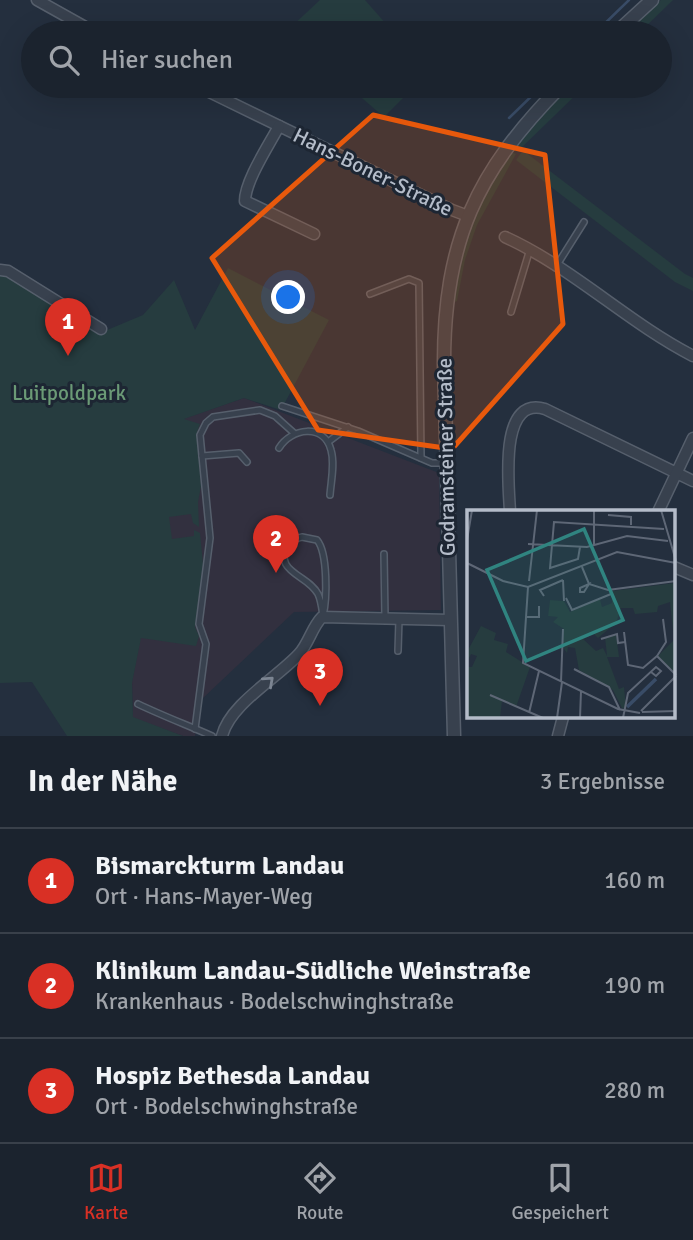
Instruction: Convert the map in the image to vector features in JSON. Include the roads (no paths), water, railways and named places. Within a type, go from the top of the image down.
[{"type":"street","points":[[37,0],[75,21]]},
{"type":"street","points":[[629,21],[652,0]]},
{"type":"street","name":"Hans-Boner-Straße","points":[[222,98],[468,216]]},
{"type":"street","name":"Godramsteiner Straße","points":[[454,736],[444,363],[445,309],[452,270],[468,216],[483,184],[520,128],[549,98]]},
{"type":"street","name":"Hans-Boner-Straße","points":[[279,126],[245,195],[245,201],[314,234]]},
{"type":"street","points":[[505,237],[557,265],[648,330],[693,356]]},
{"type":"street","points":[[0,270],[8,271],[101,329]]},
{"type":"street","points":[[510,510],[509,443],[517,420],[533,407],[545,409],[693,481]]},
{"type":"street","points":[[658,510],[693,438]]},
{"type":"street","points":[[676,568],[693,575]]},
{"type":"street","points":[[222,734],[244,704],[298,655],[323,616],[450,620]]},
{"type":"street","points":[[558,736],[563,718]]},
{"type":"lane","points":[[557,265],[584,222]]},
{"type":"lane","points":[[512,312],[530,249]]},
{"type":"lane","points":[[370,294],[410,279],[419,282],[421,458]]},
{"type":"lane","points":[[282,406],[348,427],[436,464],[447,463]]},
{"type":"lane","points":[[195,729],[206,645],[199,624],[210,538],[200,444],[203,428],[213,417],[219,415],[264,411],[284,422],[294,433]]},
{"type":"lane","points":[[328,442],[348,427]]},
{"type":"lane","points":[[279,448],[294,433],[312,432],[328,442],[332,454],[330,495]]},
{"type":"lane","points":[[202,456],[239,453],[247,462]]},
{"type":"lane","points":[[309,538],[323,549],[326,603],[323,616],[320,597],[290,570],[285,562],[284,550],[291,539],[309,538]]},
{"type":"lane","points":[[384,554],[385,618]]},
{"type":"lane","points":[[315,590],[320,590],[325,585]]},
{"type":"lane","points":[[398,651],[399,619]]},
{"type":"lane","points":[[138,704],[212,736]]},
{"type":"waterway","points":[[607,21],[629,0]]},
{"type":"waterway","points":[[509,118],[530,98]]},
{"type":"place","name":"Bismarckturm Landau","points":[[68,356]]},
{"type":"place","name":"Klinikum Landau-Südliche Weinstraße","points":[[276,573]]},
{"type":"place","name":"Hospiz Bethesda Landau","points":[[320,706]]},
{"type":"park label","name":"Luitpoldpark","points":[[69,393]]}]
